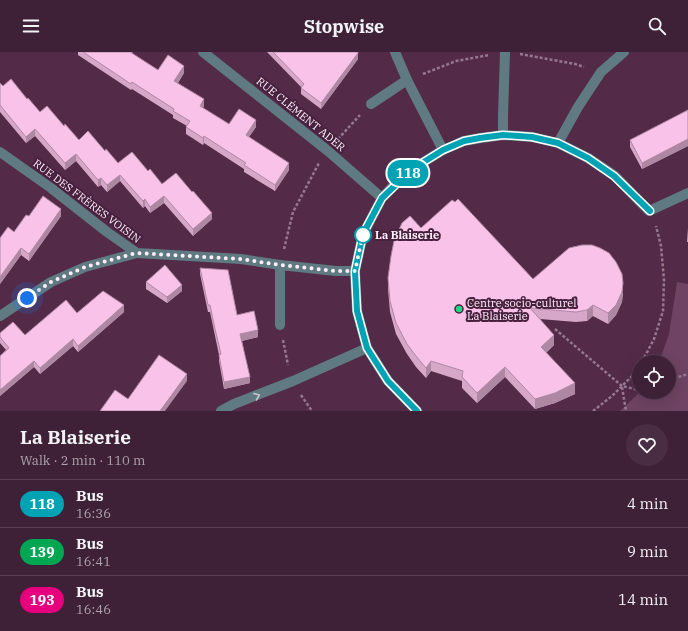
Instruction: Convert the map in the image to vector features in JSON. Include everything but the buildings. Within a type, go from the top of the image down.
[{"type":"street","name":"RUE CLÉMENT ADER","points":[[203,52],[328,151],[382,198]]},
{"type":"street","points":[[395,52],[407,80],[443,150]]},
{"type":"street","points":[[503,135],[502,116],[505,52]]},
{"type":"street","points":[[558,143],[578,107],[601,72],[624,52]]},
{"type":"street","points":[[371,104],[407,80]]},
{"type":"street","points":[[417,411],[388,381],[367,348],[357,311],[355,271],[363,234],[382,198],[396,183],[414,168],[443,150],[464,141],[503,135],[532,137],[558,143],[588,158],[614,176],[650,211],[688,192]]},
{"type":"street","name":"RUE DES FRÈRES VOISIN","points":[[0,152],[51,188],[136,253],[241,259],[336,271],[355,271]]},
{"type":"street","points":[[0,316],[51,282],[85,267],[136,253]]},
{"type":"street","points":[[280,265],[280,325]]},
{"type":"street","points":[[221,411],[234,404],[293,381],[367,348]]},
{"type":"path","points":[[518,53],[575,64],[601,72]]},
{"type":"path","points":[[407,80],[456,60],[494,54]]},
{"type":"path","points":[[280,265],[293,212],[321,160],[371,104]]},
{"type":"path","points":[[646,355],[654,338],[663,311],[664,280],[661,246],[655,222],[650,211]]},
{"type":"path","points":[[555,329],[622,386],[632,388]]},
{"type":"path","points":[[676,378],[688,374]]},
{"type":"path","points":[[593,411],[612,396],[632,376]]},
{"type":"path","points":[[622,386],[626,411]]},
{"type":"shaded area","points":[[677,282],[688,284],[688,411],[620,411],[633,399],[676,399],[676,355],[662,355],[669,334]]},
{"type":"bus line","name":"118","points":[[417,411],[388,381],[367,348],[357,311],[355,271],[363,234],[382,198],[396,183],[414,168],[443,150],[464,141],[503,135],[532,137],[558,143],[588,158],[614,176],[650,211]]},
{"type":"place","name":"La Blaiserie","points":[[363,235]]},
{"type":"place","name":"Centre socio-culturel La Blaiserie","points":[[459,309]]},
{"type":"route","points":[[27,298],[51,282],[85,267],[136,253],[241,259],[336,271],[355,271],[363,235]]}]
